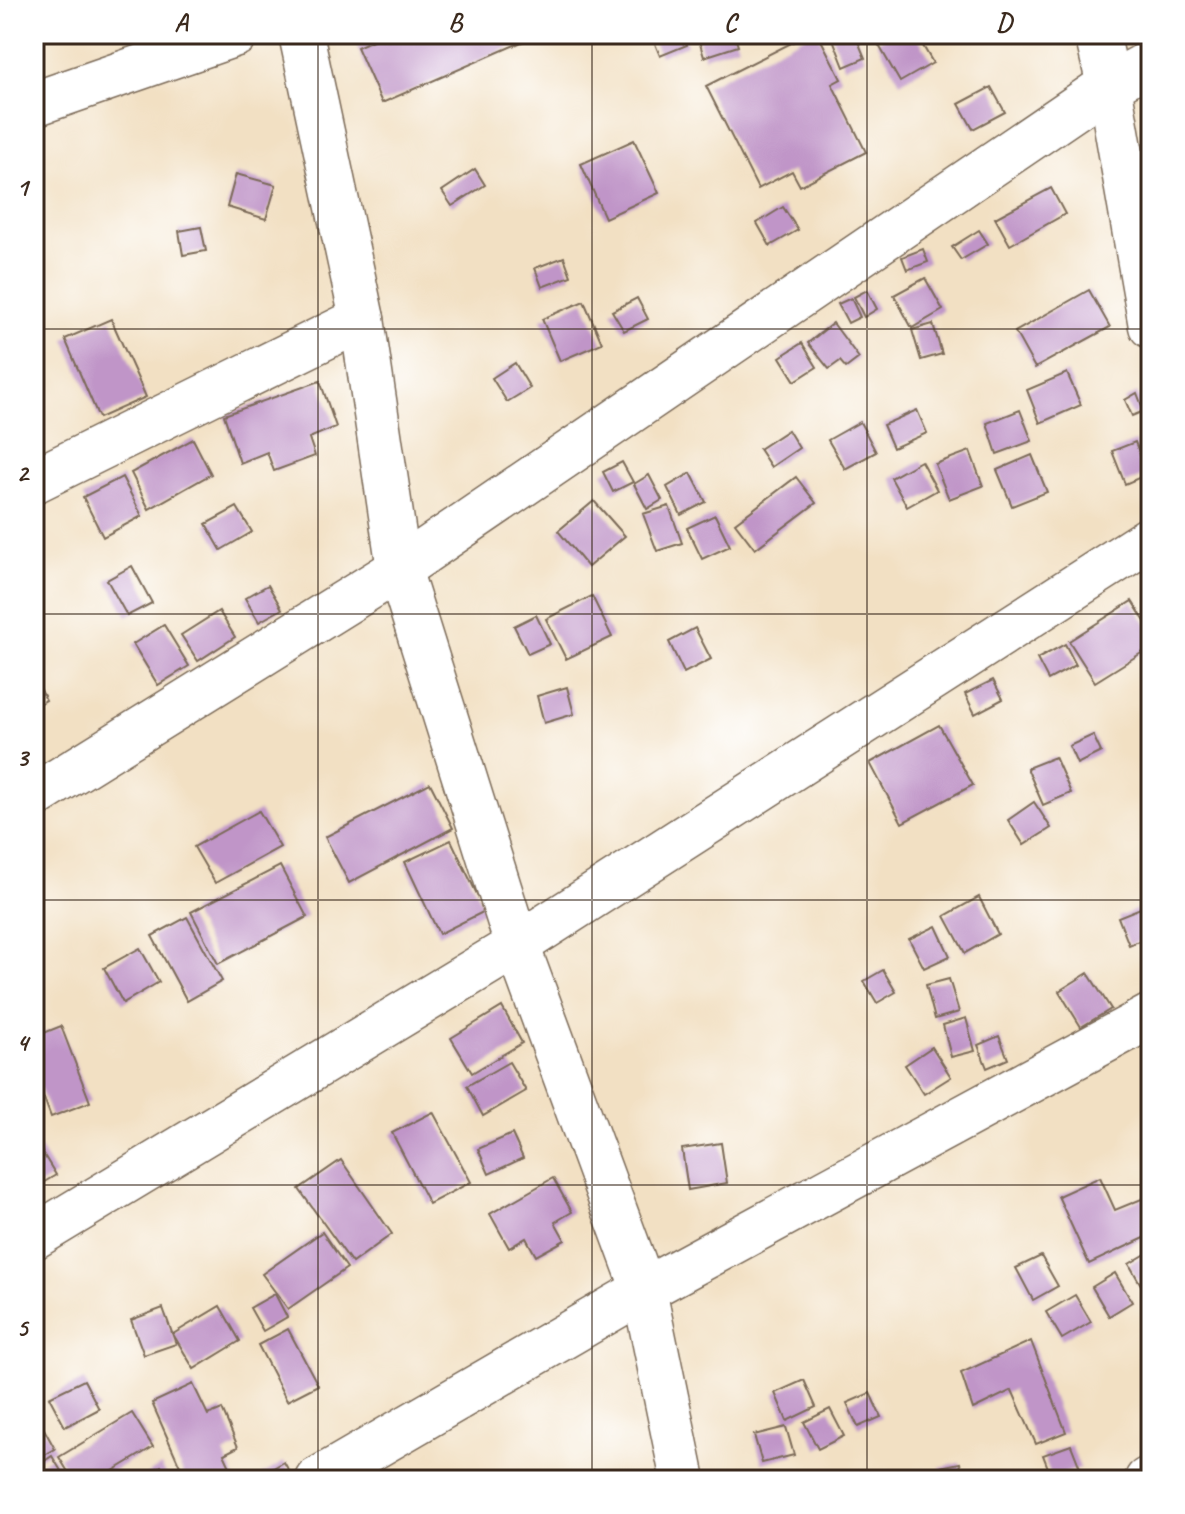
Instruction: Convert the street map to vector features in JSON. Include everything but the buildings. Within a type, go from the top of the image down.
[{"type":"street","points":[[34,104],[236,34]]},
{"type":"street","points":[[301,34],[362,319],[399,569],[517,945],[644,1290],[683,1480]]},
{"type":"street","points":[[1097,34],[1109,85],[1151,326]]},
{"type":"street","points":[[34,796],[399,569],[1109,85],[1151,62]]},
{"type":"street","points":[[34,481],[362,319]]},
{"type":"street","points":[[34,1237],[517,945],[1151,538]]},
{"type":"street","points":[[317,1480],[644,1290],[1151,1016]]}]
